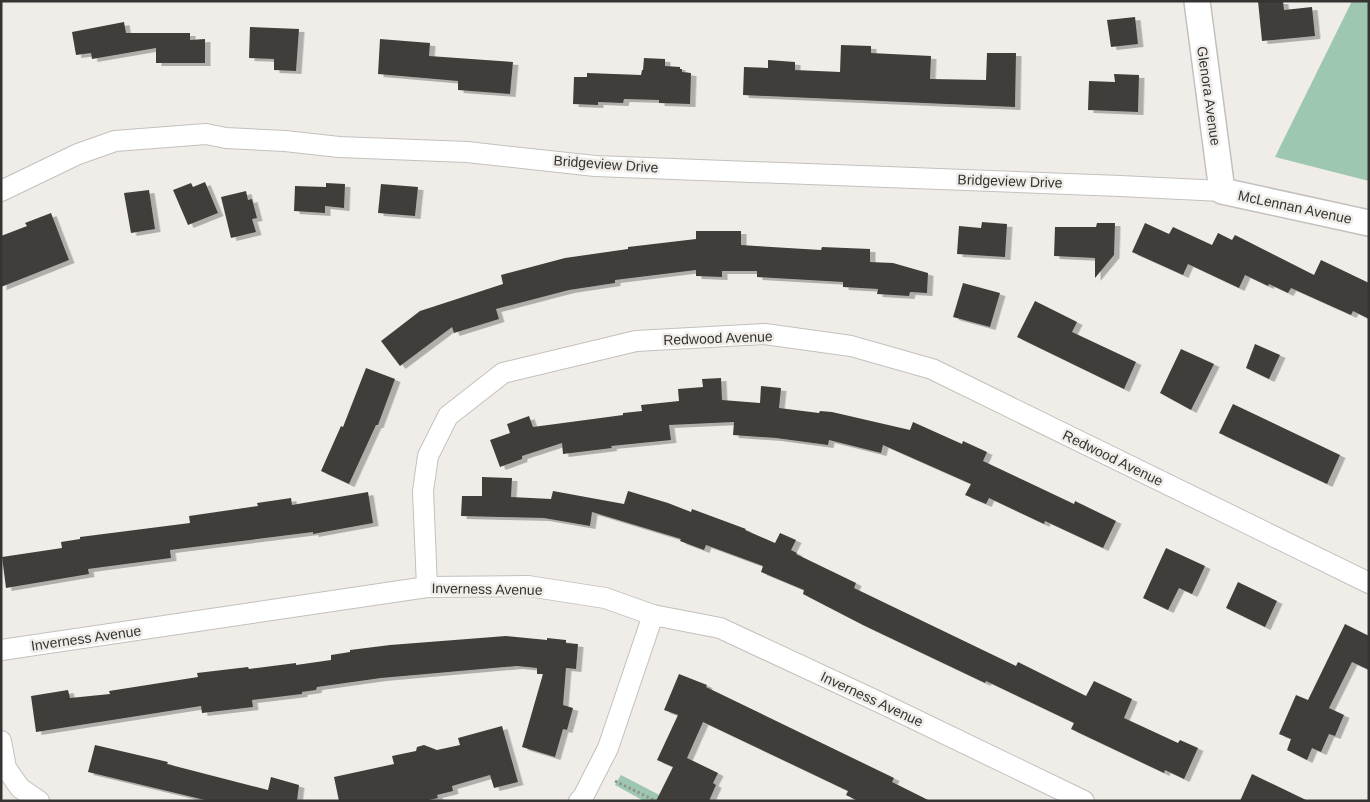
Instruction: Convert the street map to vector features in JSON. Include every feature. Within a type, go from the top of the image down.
[{"type":"street","name":"Glenora Avenue","points":[[1197,1],[1222,191]]},
{"type":"street","name":"Bridgeview Drive","points":[[1,191],[78,154],[115,141],[206,134],[226,138],[285,141],[339,148],[467,152],[595,166],[1222,191]]},
{"type":"street","name":"McLennan Avenue","points":[[1222,191],[1369,223]]},
{"type":"street","name":"Redwood Avenue","points":[[428,587],[423,491],[428,456],[448,416],[496,378],[503,373],[636,341],[765,334],[851,346],[932,369],[1369,583]]},
{"type":"street","name":"Inverness Avenue","points":[[1,650],[428,587],[528,586],[605,598],[653,615],[720,628],[882,703],[1084,801]]},
{"type":"street","points":[[579,801],[583,797],[608,748],[653,615]]},
{"type":"street","points":[[1,741],[6,768],[20,788],[38,801]]},
{"type":"path","points":[[596,772],[656,801]]},
{"type":"green space","points":[[1352,1],[1369,1],[1369,181],[1275,157]]},
{"type":"green space","points":[[621,775],[671,801],[644,801],[615,785]]},
{"type":"building","points":[[1258,1],[1283,1],[1284,10],[1312,7],[1315,36],[1262,41]]},
{"type":"building","points":[[1135,17],[1138,44],[1111,47],[1107,20]]},
{"type":"building","points":[[124,22],[126,33],[190,33],[190,40],[205,39],[205,63],[156,63],[156,48],[92,59],[91,53],[76,55],[72,32]]},
{"type":"building","points":[[250,27],[299,29],[296,71],[274,70],[274,59],[249,58]]},
{"type":"building","points":[[380,39],[430,43],[429,56],[513,62],[510,94],[458,90],[458,81],[378,74]]},
{"type":"building","points":[[841,45],[871,46],[871,53],[931,56],[930,79],[986,80],[987,53],[1016,53],[1015,107],[743,95],[744,67],[768,68],[768,60],[795,62],[795,70],[840,72]]},
{"type":"building","points":[[644,58],[665,59],[665,66],[680,67],[682,72],[691,73],[690,104],[659,103],[659,100],[624,99],[623,103],[573,104],[574,77],[587,77],[587,73],[641,75]]},
{"type":"building","points":[[1114,74],[1139,75],[1138,112],[1088,110],[1089,81],[1115,82]]},
{"type":"building","points":[[205,182],[218,213],[188,225],[173,190],[191,183],[193,187]]},
{"type":"building","points":[[326,183],[345,184],[344,208],[325,206],[325,213],[294,211],[295,186],[326,187]]},
{"type":"building","points":[[381,184],[418,187],[415,216],[378,213]]},
{"type":"building","points":[[149,190],[155,229],[131,233],[124,193]]},
{"type":"building","points":[[246,191],[248,200],[252,199],[257,218],[252,219],[256,232],[231,238],[221,197]]},
{"type":"building","points":[[51,213],[69,260],[1,287],[1,236],[27,226],[25,223]]},
{"type":"building","points":[[982,222],[1007,224],[1005,257],[957,254],[959,226],[981,228]]},
{"type":"building","points":[[1097,223],[1115,223],[1114,255],[1095,278],[1095,258],[1054,256],[1055,227],[1096,227]]},
{"type":"building","points":[[1145,223],[1169,234],[1173,227],[1212,245],[1218,233],[1232,240],[1235,235],[1314,275],[1321,260],[1369,283],[1369,319],[1353,311],[1351,315],[1291,288],[1288,293],[1245,275],[1239,288],[1188,264],[1183,275],[1132,252]]},
{"type":"building","points":[[696,231],[741,231],[741,245],[821,250],[822,247],[870,249],[870,262],[893,263],[928,273],[927,293],[910,292],[909,296],[877,294],[878,289],[843,287],[843,282],[757,277],[757,271],[722,271],[722,277],[696,276],[696,270],[615,280],[615,283],[569,290],[496,309],[499,319],[454,333],[452,327],[400,366],[381,341],[420,311],[503,284],[501,275],[565,258],[628,249],[628,247],[696,239]]},
{"type":"building","points":[[963,283],[1000,293],[990,327],[953,317]]},
{"type":"building","points":[[1035,301],[1077,322],[1072,332],[1136,362],[1124,389],[1017,337]]},
{"type":"building","points":[[1255,344],[1280,355],[1269,379],[1246,368]]},
{"type":"building","points":[[1181,349],[1214,364],[1191,410],[1160,393]]},
{"type":"building","points":[[366,368],[395,379],[378,425],[376,425],[349,484],[321,471],[341,426],[343,427]]},
{"type":"building","points":[[721,378],[722,400],[760,403],[761,386],[781,388],[779,408],[819,413],[820,411],[832,412],[910,430],[913,422],[962,444],[963,441],[987,452],[983,461],[1074,504],[1075,501],[1116,521],[1103,548],[1045,521],[1044,524],[989,498],[986,504],[965,495],[971,484],[883,445],[881,453],[829,440],[828,445],[776,438],[733,435],[734,422],[669,425],[671,440],[611,446],[612,448],[563,454],[562,443],[522,456],[522,459],[500,467],[490,440],[510,433],[507,424],[529,416],[533,427],[623,415],[623,413],[642,411],[641,405],[679,401],[678,389],[703,387],[702,379]]},
{"type":"building","points":[[1233,404],[1340,455],[1327,484],[1219,433]]},
{"type":"building","points":[[482,477],[512,478],[511,497],[551,499],[553,491],[624,504],[628,491],[691,512],[692,509],[746,529],[775,543],[780,533],[796,540],[791,550],[796,554],[856,583],[854,588],[1016,666],[1018,662],[1086,696],[1094,681],[1132,699],[1124,718],[1178,743],[1180,740],[1198,748],[1184,779],[1165,770],[1164,773],[1071,729],[1074,723],[863,625],[803,594],[804,590],[761,572],[763,566],[706,545],[704,550],[680,541],[681,539],[592,512],[590,526],[544,518],[461,516],[462,496],[482,496]]},
{"type":"building","points":[[368,492],[373,523],[313,534],[313,532],[170,550],[171,558],[88,569],[89,574],[6,588],[2,557],[62,548],[61,542],[80,539],[80,537],[190,523],[189,516],[258,506],[257,503],[291,498],[292,505]]},
{"type":"building","points":[[1166,548],[1205,566],[1192,594],[1179,588],[1168,610],[1143,598]]},
{"type":"building","points":[[1238,582],[1277,601],[1265,627],[1226,608]]},
{"type":"building","points":[[1345,624],[1369,636],[1369,670],[1352,662],[1329,708],[1344,715],[1335,736],[1329,734],[1321,752],[1312,748],[1307,760],[1287,750],[1291,739],[1279,734],[1296,695],[1308,700]]},
{"type":"building","points":[[506,636],[566,640],[566,643],[578,644],[576,669],[566,668],[563,705],[573,708],[567,730],[563,729],[555,757],[522,747],[543,674],[537,674],[537,668],[517,666],[381,678],[317,687],[316,690],[302,692],[302,694],[252,700],[253,707],[202,713],[201,706],[36,732],[31,696],[68,690],[70,698],[110,694],[109,691],[198,677],[197,673],[296,663],[296,665],[331,660],[331,655],[350,652],[350,650]]},
{"type":"building","points":[[679,674],[707,685],[706,687],[894,778],[892,782],[930,801],[858,801],[846,795],[848,791],[703,722],[687,758],[718,773],[713,783],[716,785],[709,801],[656,801],[673,767],[657,760],[678,715],[664,710]]},
{"type":"building","points":[[502,726],[518,782],[494,788],[490,775],[452,786],[453,791],[437,795],[438,798],[424,801],[339,801],[334,777],[394,764],[392,756],[416,751],[417,747],[424,745],[437,750],[460,745],[458,738]]},
{"type":"building","points":[[95,745],[168,762],[167,764],[268,790],[271,777],[299,785],[297,801],[209,801],[88,772]]},
{"type":"building","points":[[1252,774],[1308,801],[1240,801]]}]
